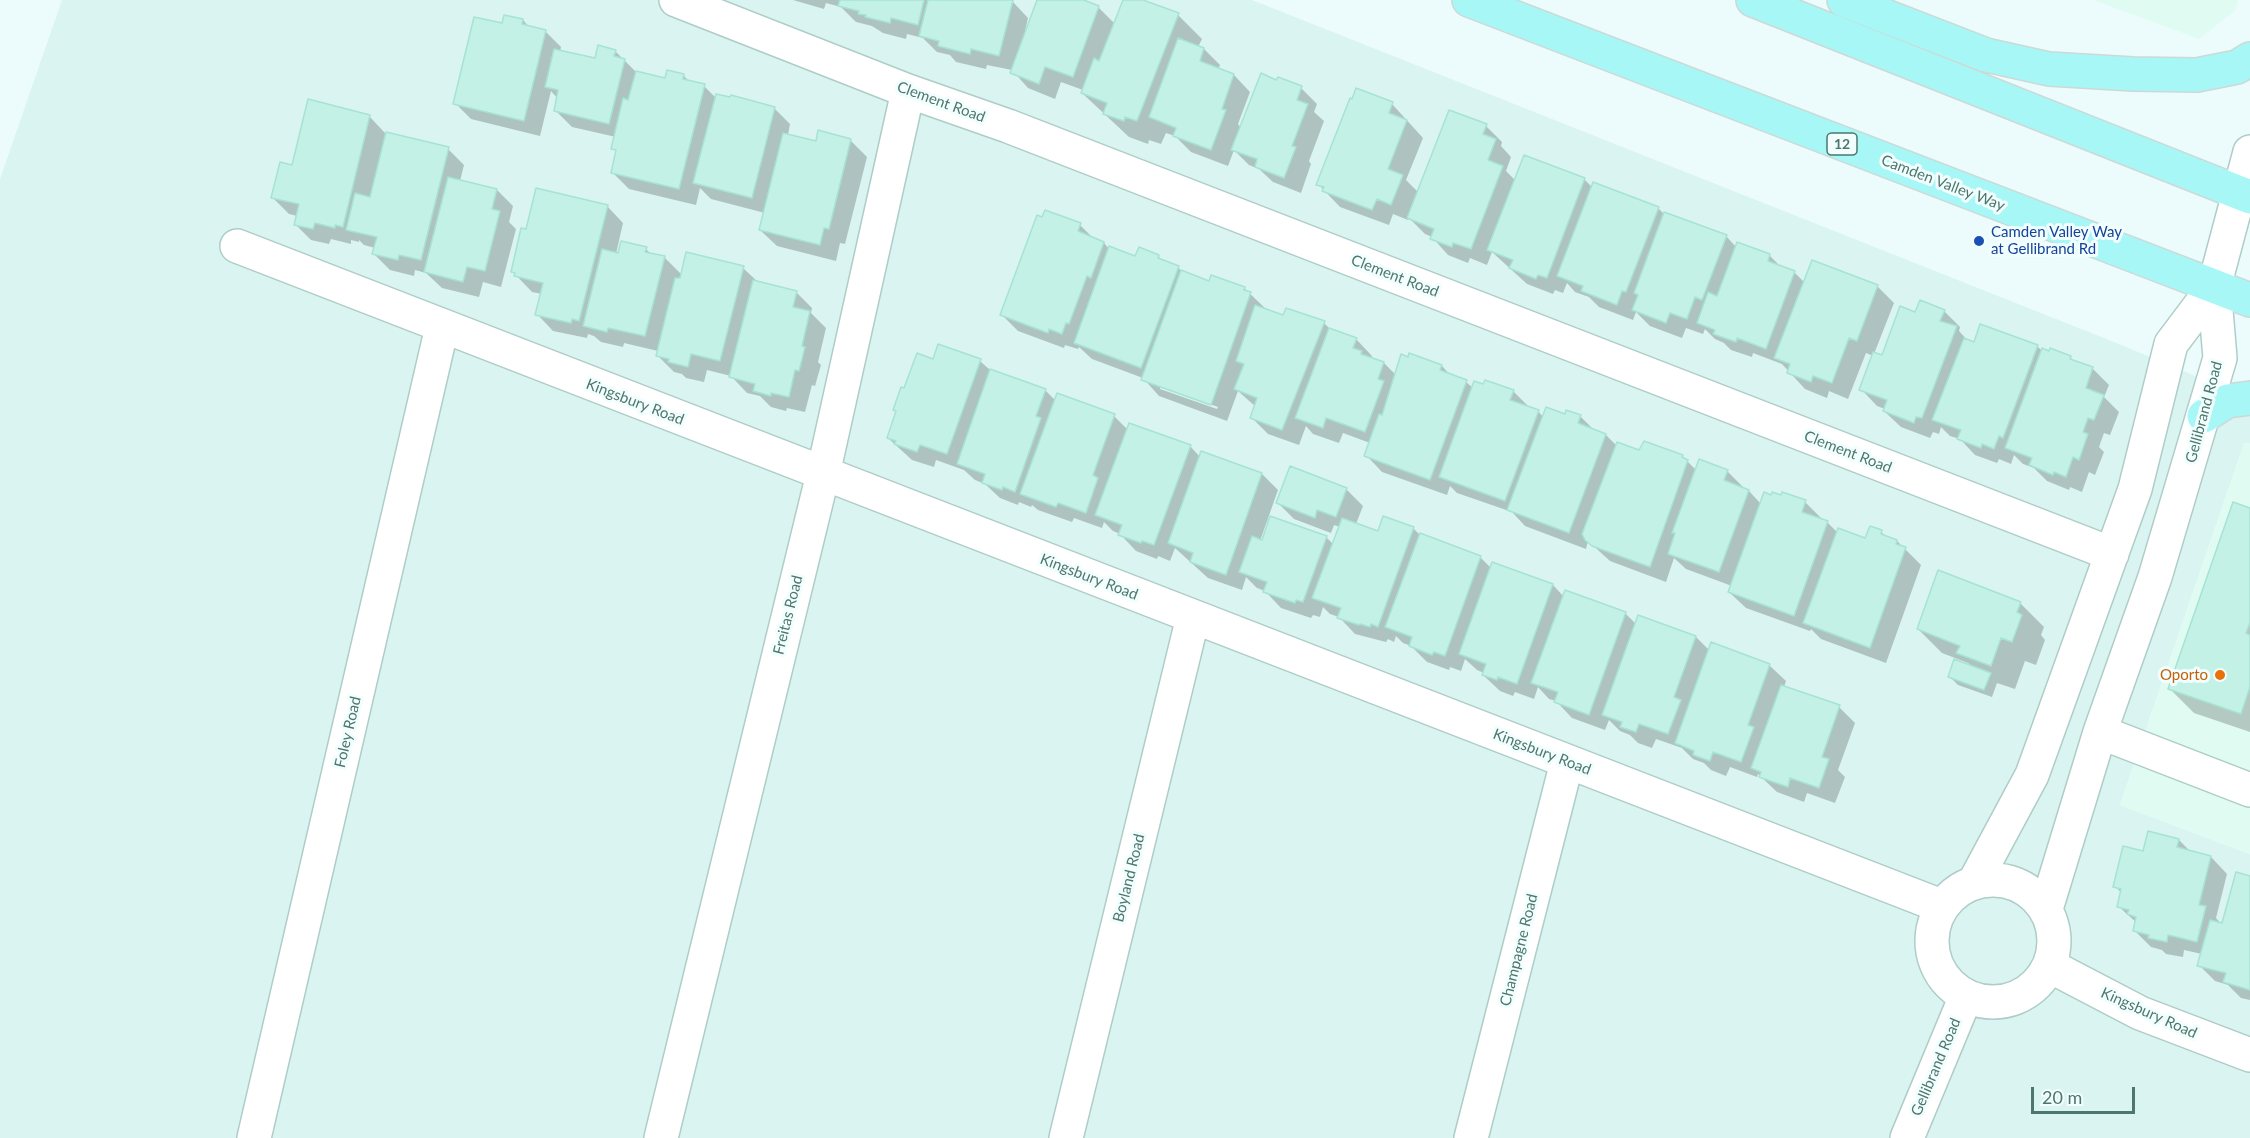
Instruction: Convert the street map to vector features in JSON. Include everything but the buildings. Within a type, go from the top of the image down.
[{"type":"main road","name":"Camden Valley Way","points":[[1469,0],[2250,300]]},
{"type":"main road","points":[[1753,0],[2245,195]]},
{"type":"main road","points":[[1844,0],[1986,55],[2049,69],[2197,75],[2237,67],[2250,59]]},
{"type":"main road","points":[[2204,416],[2227,401],[2250,398]]},
{"type":"street","name":"Clement Road","points":[[676,0],[908,91],[1019,130],[2112,554]]},
{"type":"street","name":"Freitas Road","points":[[661,1138],[823,474],[908,91]]},
{"type":"street","points":[[1975,881],[2032,775],[2135,489],[2171,344],[2214,287],[2245,195],[2250,152]]},
{"type":"street","name":"Kingsbury Road","points":[[237,246],[1941,906]]},
{"type":"street","name":"Gellibrand Road","points":[[2046,909],[2100,732],[2155,577],[2220,358],[2214,287]]},
{"type":"street","name":"Foley Road","points":[[254,1138],[442,327]]},
{"type":"street","name":"Boyland Road","points":[[1066,1138],[1193,617]]},
{"type":"street","points":[[2100,732],[2250,790]]},
{"type":"street","name":"Champagne Road","points":[[1472,1138],[1567,762]]},
{"type":"street","points":[[1996,879],[2017,884],[2033,894],[2046,909],[2054,927],[2055,947],[2050,966],[2039,982],[2024,995],[2005,1001],[1985,1002],[1966,996],[1949,984],[1937,967],[1931,947],[1933,926],[1941,906],[1956,891],[1975,881],[1996,879]]},
{"type":"street","name":"Kingsbury Road","points":[[2050,966],[2140,1013],[2250,1055]]},
{"type":"street","name":"Gellibrand Road","points":[[1906,1138],[1966,996]]},
{"type":"shaded area","points":[[62,0],[1252,0],[2119,344],[2250,399],[2250,443],[2244,444],[2120,805],[2250,854],[2250,1138],[0,1138],[0,179]]},
{"type":"shaded area","points":[[2093,0],[2238,0],[2236,10],[2199,39]]},
{"type":"shaded area","points":[[2244,443],[2250,443],[2250,854],[2120,805]]},
{"type":"place","name":"Camden Valley Way at Gellibrand Rd","points":[[1979,241]]},
{"type":"place","name":"Oporto","points":[[2220,675]]}]
